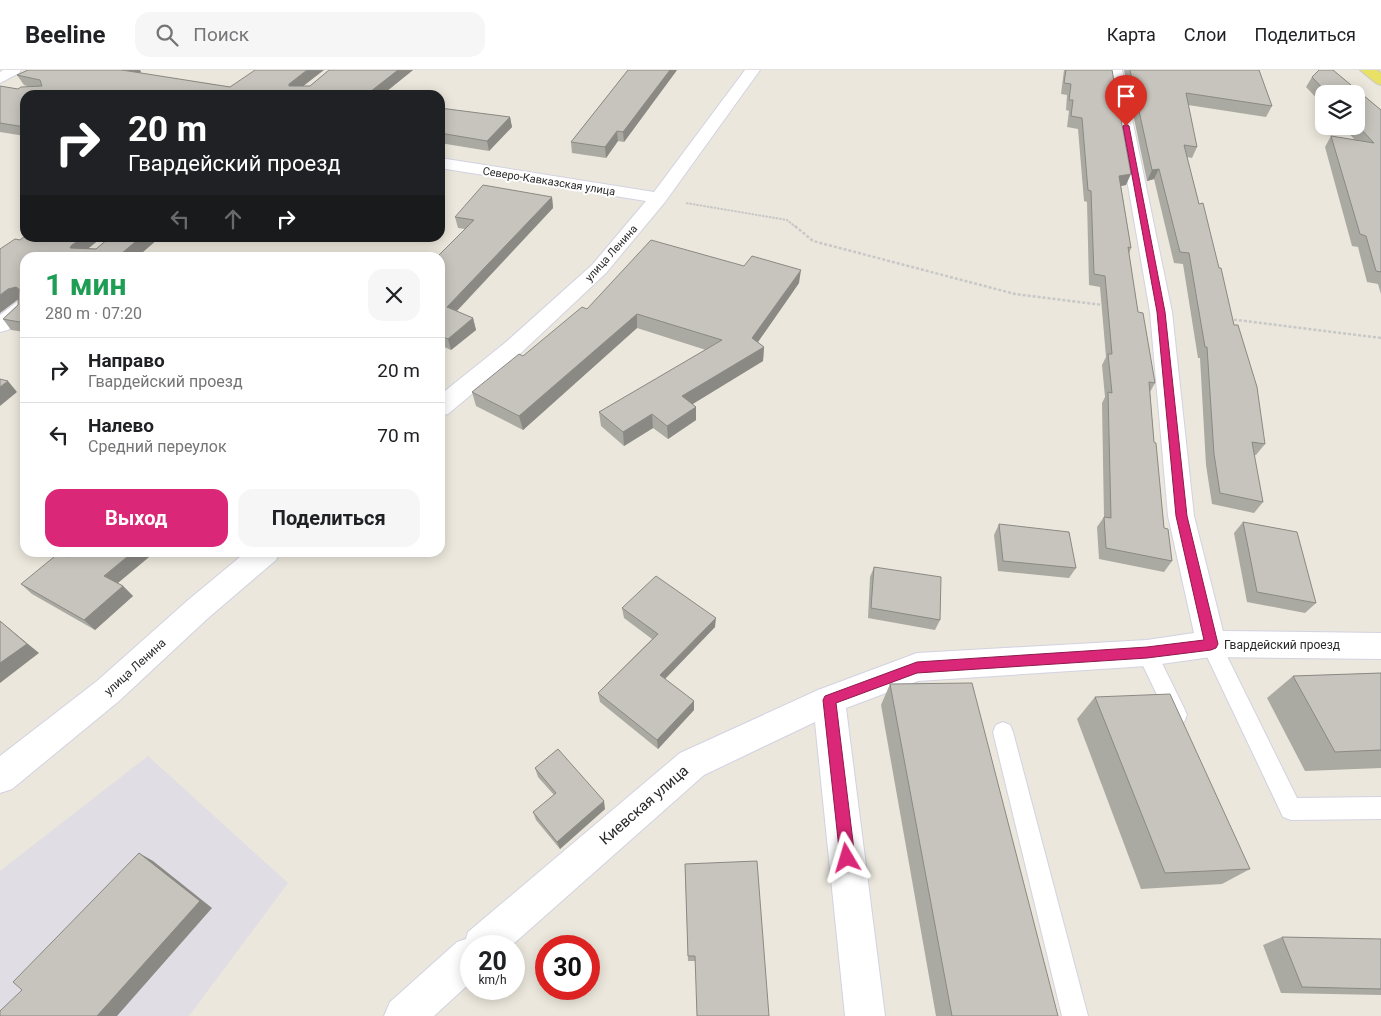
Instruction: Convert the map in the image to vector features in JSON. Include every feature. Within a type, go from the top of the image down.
[{"type":"main road","points":[[1368,70],[1381,80]]},
{"type":"street","points":[[3,85],[14,70]]},
{"type":"street","name":"улица Ленина","points":[[445,404],[514,347],[599,269],[659,198],[753,70]]},
{"type":"street","points":[[1115,70],[1161,312],[1181,516],[1211,644]]},
{"type":"street","name":"Северо-Кавказская улица","points":[[445,165],[659,198]]},
{"type":"street","points":[[0,325],[20,310]]},
{"type":"street","name":"улица Ленина","points":[[0,777],[108,692],[197,610],[260,557]]},
{"type":"street","name":"Гвардейский проезд","points":[[829,700],[917,667],[1147,652],[1211,644],[1381,646]]},
{"type":"street","points":[[829,700],[865,1016]]},
{"type":"street","name":"Киевская улица","points":[[495,935],[692,764],[829,700]]},
{"type":"street","points":[[404,1016],[460,966]]},
{"type":"lane","points":[[1211,644],[1291,809],[1381,808]]},
{"type":"lane","points":[[1147,652],[1184,732]]},
{"type":"lane","points":[[1003,732],[1075,1016]]},
{"type":"path","points":[[659,198],[787,220],[812,241],[1015,294],[1161,312]]},
{"type":"path","points":[[1223,318],[1381,338]]},
{"type":"shaded area","points":[[148,756],[288,883],[189,1016],[0,1016],[0,871]]},
{"type":"building","points":[[28,70],[122,70],[230,87],[255,70],[307,70],[289,86],[310,86],[329,70],[398,70],[372,90],[20,90],[20,126],[0,123],[0,86],[18,89],[21,87],[42,86],[40,80],[17,75]]},
{"type":"building","points":[[628,70],[670,70],[623,132],[617,131],[605,147],[571,142]]},
{"type":"building","points":[[1066,70],[1112,70],[1131,174],[1119,176],[1131,248],[1128,247],[1138,312],[1143,313],[1155,383],[1149,382],[1154,442],[1156,443],[1164,528],[1168,529],[1172,561],[1106,548],[1104,517],[1111,518],[1108,392],[1112,393],[1108,354],[1112,354],[1105,276],[1094,274],[1091,191],[1088,190],[1082,118],[1071,116],[1073,100],[1069,100],[1071,84],[1064,83]]},
{"type":"building","points":[[1130,70],[1259,70],[1272,106],[1186,93],[1197,147],[1184,145],[1199,204],[1203,203],[1234,325],[1238,325],[1257,387],[1265,444],[1252,442],[1263,502],[1220,493],[1214,454],[1207,347],[1205,347],[1189,253],[1180,252],[1159,169],[1152,170]]},
{"type":"building","points":[[1319,70],[1333,70],[1351,85],[1320,85],[1312,77]]},
{"type":"building","points":[[1365,97],[1381,110],[1381,272],[1376,271],[1366,236],[1360,234],[1331,136],[1374,143],[1365,134]]},
{"type":"building","points":[[445,109],[510,117],[487,141],[445,134]]},
{"type":"building","points":[[483,185],[552,197],[447,307],[473,318],[448,339],[445,338],[445,252],[442,252],[474,220],[455,217]]},
{"type":"building","points":[[15,239],[20,240],[20,242],[76,242],[70,248],[96,249],[104,242],[135,242],[123,252],[20,252],[20,322],[3,319],[18,305],[19,289],[16,287],[8,289],[0,295],[0,249]]},
{"type":"building","points":[[651,240],[744,266],[752,256],[801,270],[752,338],[764,347],[682,396],[696,407],[667,426],[652,414],[623,432],[599,412],[722,340],[637,314],[519,416],[472,392],[519,354],[523,356],[582,307],[587,309]]},
{"type":"building","points":[[0,379],[8,381],[0,387]]},
{"type":"building","points":[[1243,522],[1297,532],[1316,603],[1257,592]]},
{"type":"building","points":[[999,524],[1069,532],[1076,568],[1003,561]]},
{"type":"building","points":[[54,557],[127,557],[104,576],[123,586],[84,620],[21,584]]},
{"type":"building","points":[[874,567],[941,577],[940,620],[871,608]]},
{"type":"building","points":[[656,576],[716,618],[660,675],[694,701],[657,740],[598,693],[658,634],[622,608]]},
{"type":"building","points":[[0,621],[27,644],[0,663]]},
{"type":"building","points":[[1381,673],[1381,750],[1335,752],[1293,676]]},
{"type":"building","points":[[972,683],[1058,1016],[952,1016],[890,684]]},
{"type":"building","points":[[1170,694],[1250,869],[1165,873],[1095,697]]},
{"type":"building","points":[[558,749],[604,801],[557,842],[533,812],[556,793],[535,768]]},
{"type":"building","points":[[139,853],[200,901],[97,1016],[0,1016],[0,1011],[22,990],[13,982]]},
{"type":"building","points":[[757,861],[769,1016],[697,1016],[695,956],[688,956],[685,864]]},
{"type":"building","points":[[1282,937],[1381,939],[1381,989],[1302,987]]},
{"type":"route","points":[[847,858],[829,700],[917,667],[1147,652],[1211,644],[1181,516],[1161,312],[1126,126]]}]
